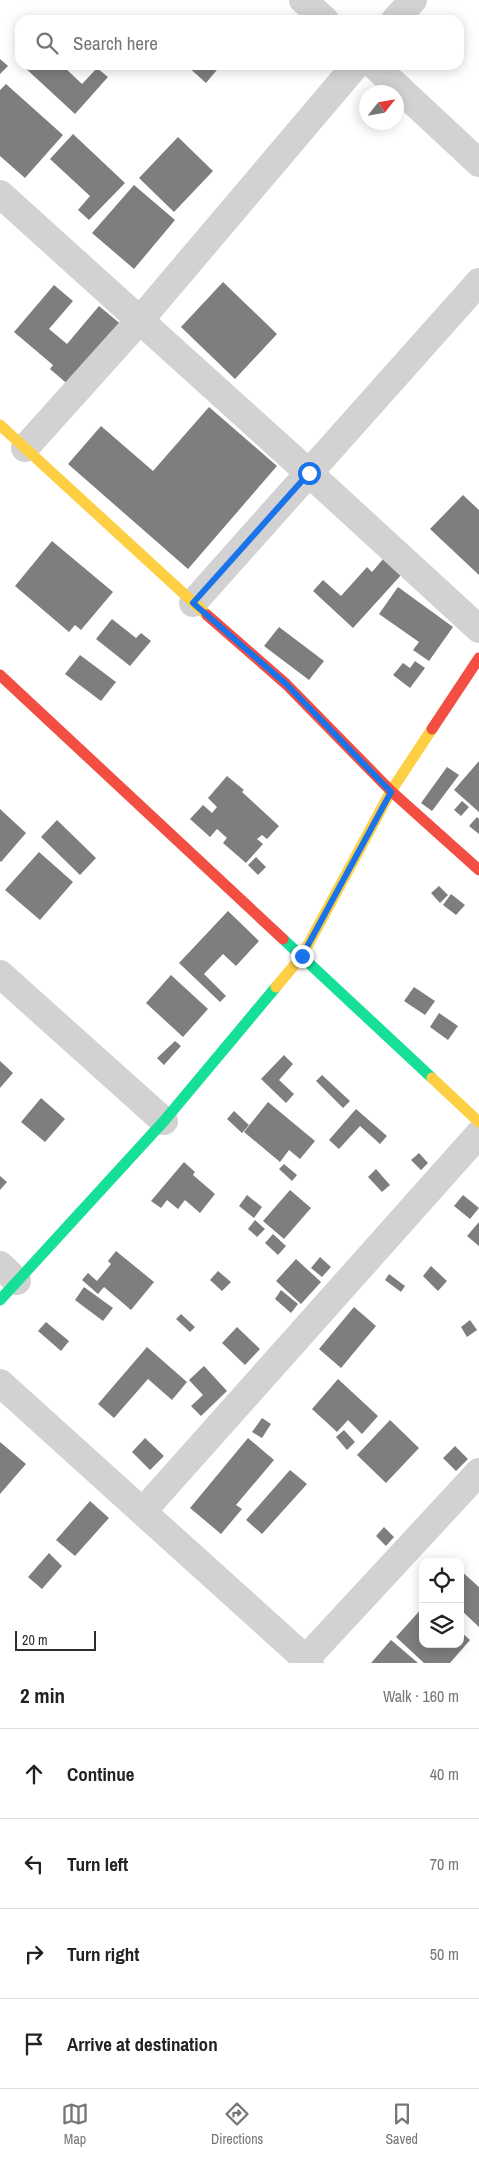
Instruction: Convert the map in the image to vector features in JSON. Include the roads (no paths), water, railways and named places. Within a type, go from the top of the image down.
[{"type":"street","points":[[303,0],[320,15]]},
{"type":"street","points":[[400,15],[413,0]]},
{"type":"street","points":[[25,448],[140,320],[352,70]]},
{"type":"street","points":[[379,70],[479,163]]},
{"type":"street","points":[[0,194],[479,629]]},
{"type":"street","points":[[193,603],[479,282]]},
{"type":"street","points":[[0,425],[193,603],[286,684],[391,792],[479,870]]},
{"type":"street","points":[[6,1282],[164,1121],[302,956],[391,792],[479,658]]},
{"type":"street","points":[[0,675],[479,1122]]},
{"type":"street","points":[[0,974],[164,1121]]},
{"type":"street","points":[[143,1511],[479,1134]]},
{"type":"street","points":[[0,1383],[143,1511],[306,1662],[479,1472]]}]
